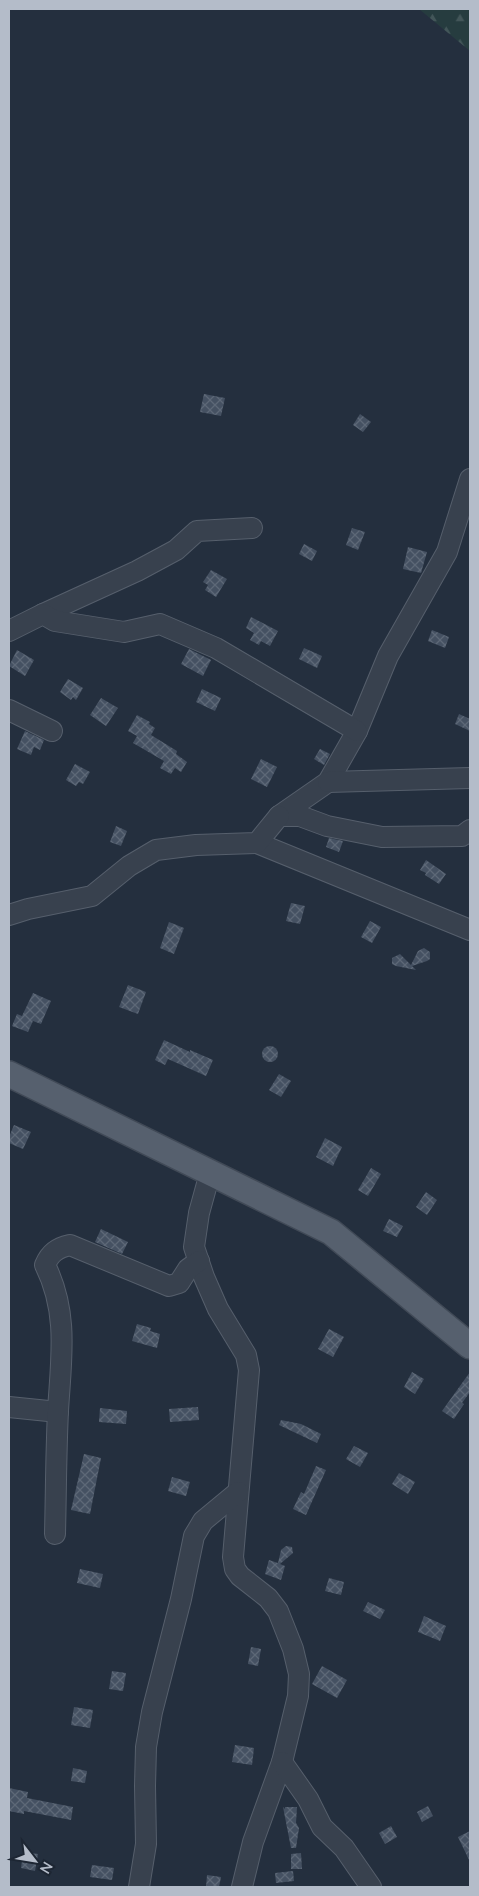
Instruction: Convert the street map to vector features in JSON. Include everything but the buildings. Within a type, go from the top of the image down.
[{"type":"main road","points":[[9,1074],[331,1232],[470,1346]]},
{"type":"street","points":[[257,843],[279,816],[328,782],[357,731],[388,656],[447,552],[470,479]]},
{"type":"street","points":[[9,631],[137,571],[176,550],[197,531],[252,528]]},
{"type":"street","points":[[43,614],[55,620],[124,632],[160,624],[216,648],[357,731]]},
{"type":"street","points":[[9,710],[52,731]]},
{"type":"street","points":[[328,782],[470,778]]},
{"type":"street","points":[[279,816],[300,816],[327,826],[382,837],[462,836],[470,830]]},
{"type":"street","points":[[9,915],[28,909],[92,896],[129,866],[156,850],[196,845],[257,843],[470,930]]},
{"type":"street","points":[[210,1173],[199,1213],[194,1247],[204,1277],[218,1309],[246,1355],[249,1370],[233,1557],[235,1569],[240,1576],[268,1598],[278,1611],[293,1649],[299,1674],[298,1696],[282,1762],[253,1842],[242,1887]]},
{"type":"street","points":[[55,1534],[58,1412],[62,1351],[61,1311],[51,1276],[45,1265],[48,1257],[61,1247],[70,1245],[170,1286],[179,1283],[188,1269],[198,1260]]},
{"type":"street","points":[[9,1407],[58,1412]]},
{"type":"street","points":[[139,1887],[146,1844],[144,1786],[146,1747],[152,1712],[181,1599],[194,1536],[203,1521],[238,1492]]},
{"type":"street","points":[[282,1762],[308,1799],[322,1827],[344,1848],[371,1887]]},
{"type":"green space","points":[[419,9],[470,9],[470,51]]}]
